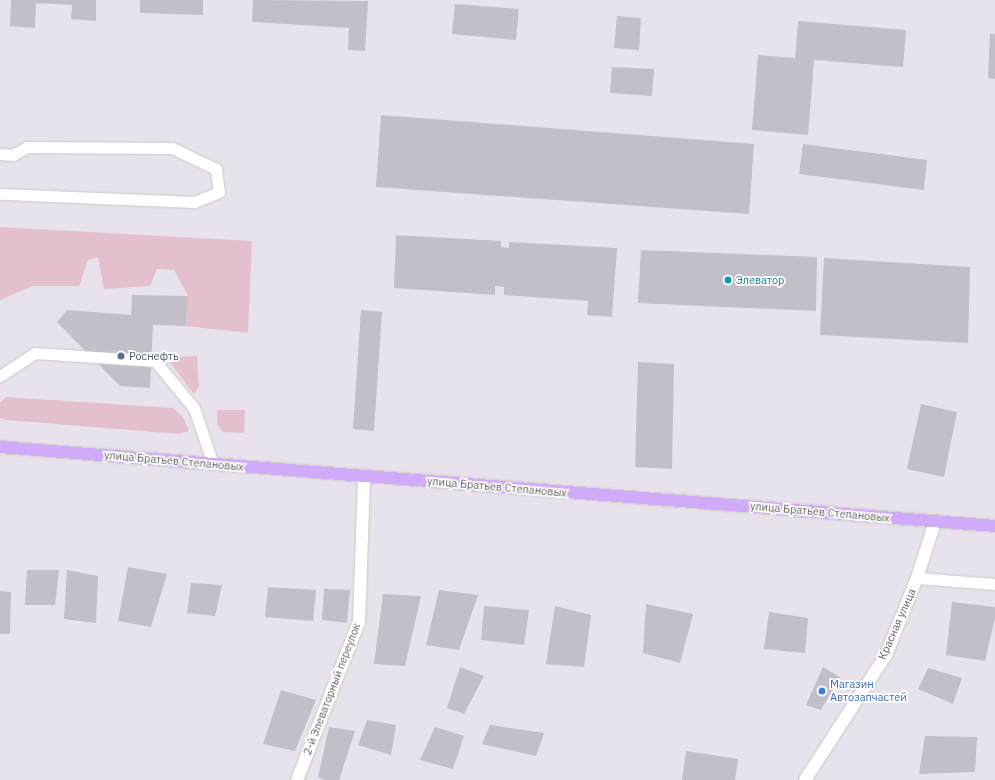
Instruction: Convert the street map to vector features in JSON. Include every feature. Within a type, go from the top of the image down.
[{"type":"main road","name":"улица Братьев Степановых","points":[[0,447],[995,526]]},
{"type":"street","name":"2-й Элеваторный переулок","points":[[297,780],[359,622],[364,476]]},
{"type":"street","name":"Красная улица","points":[[805,780],[886,655],[918,578],[935,522]]},
{"type":"lane","points":[[0,154],[13,155],[27,147],[172,148],[216,169],[219,192],[194,202],[0,194]]},
{"type":"lane","points":[[0,376],[36,353],[155,361],[194,408],[213,464]]},
{"type":"lane","points":[[918,578],[995,584]]},
{"type":"shaded area","points":[[0,227],[252,241],[248,333],[186,326],[188,296],[174,270],[157,269],[150,286],[104,289],[98,257],[88,260],[79,286],[33,286],[0,300]]},
{"type":"shaded area","points":[[197,356],[199,387],[194,394],[166,357]]},
{"type":"shaded area","points":[[6,397],[173,408],[183,417],[189,431],[179,434],[7,420],[0,418],[0,403]]},
{"type":"shaded area","points":[[217,410],[245,410],[244,433],[223,432],[217,424]]},
{"type":"building","points":[[11,0],[96,0],[96,21],[71,19],[72,5],[36,3],[35,28],[10,26]]},
{"type":"building","points":[[140,0],[203,0],[203,15],[140,13]]},
{"type":"building","points":[[253,0],[368,1],[365,51],[348,50],[349,28],[252,22]]},
{"type":"building","points":[[455,4],[519,9],[516,40],[452,34]]},
{"type":"building","points":[[617,16],[641,18],[639,50],[614,48]]},
{"type":"building","points":[[798,21],[906,30],[903,67],[814,60],[808,135],[752,130],[758,55],[795,58]]},
{"type":"building","points":[[990,34],[995,34],[995,79],[988,78]]},
{"type":"building","points":[[612,67],[654,69],[652,96],[610,93]]},
{"type":"building","points":[[381,115],[754,144],[749,214],[376,187]]},
{"type":"building","points":[[803,144],[927,160],[924,190],[799,174]]},
{"type":"building","points":[[396,235],[501,241],[501,247],[509,248],[509,242],[617,248],[612,317],[587,315],[588,301],[504,295],[504,287],[495,286],[495,295],[394,288]]},
{"type":"building","name":"Элеватор","points":[[641,250],[817,257],[816,311],[638,303]]},
{"type":"building","points":[[824,258],[970,267],[968,343],[820,335]]},
{"type":"building","name":"Роснефть","points":[[132,295],[188,296],[186,326],[153,325],[150,388],[120,386],[57,322],[67,310],[131,315]]},
{"type":"building","points":[[361,310],[382,312],[374,431],[353,429]]},
{"type":"building","points":[[638,362],[674,364],[672,469],[635,467]]},
{"type":"building","points":[[921,404],[957,412],[944,477],[907,469]]},
{"type":"building","points":[[128,567],[167,574],[151,627],[118,621]]},
{"type":"building","points":[[27,570],[59,570],[55,605],[25,605]]},
{"type":"building","points":[[67,570],[98,576],[96,623],[64,619]]},
{"type":"building","points":[[191,583],[222,585],[215,616],[187,613]]},
{"type":"building","points":[[268,587],[316,590],[313,621],[265,617]]},
{"type":"building","points":[[324,589],[350,590],[347,623],[322,620]]},
{"type":"building","points":[[439,590],[478,595],[459,650],[426,645]]},
{"type":"building","points":[[0,591],[11,592],[10,634],[0,634]]},
{"type":"building","points":[[383,594],[421,596],[405,666],[374,664]]},
{"type":"building","points":[[952,602],[995,607],[995,618],[985,661],[946,655]]},
{"type":"building","points":[[646,604],[693,614],[680,663],[643,653]]},
{"type":"building","points":[[484,606],[529,610],[524,645],[481,640]]},
{"type":"building","points":[[555,606],[591,615],[584,667],[546,664]]},
{"type":"building","points":[[769,612],[808,618],[805,653],[764,649]]},
{"type":"building","points":[[460,667],[484,676],[464,714],[447,708]]},
{"type":"building","name":"Магазин Автозапчастей","points":[[823,667],[840,677],[821,710],[806,705]]},
{"type":"building","points":[[928,668],[962,678],[953,704],[918,689]]},
{"type":"building","points":[[281,690],[316,700],[295,751],[263,744]]},
{"type":"building","points":[[367,720],[396,725],[391,755],[358,745]]},
{"type":"building","points":[[490,725],[544,733],[536,756],[482,744]]},
{"type":"building","points":[[329,727],[355,731],[339,780],[325,780],[318,777]]},
{"type":"building","points":[[435,727],[464,736],[453,769],[420,760]]},
{"type":"building","points":[[925,736],[977,737],[975,772],[919,774]]},
{"type":"building","points":[[686,751],[738,759],[735,780],[682,780]]},
{"type":"place","name":"Элеватор","points":[[728,280]]},
{"type":"place","name":"Роснефть","points":[[121,356]]},
{"type":"place","name":"Магазин Автозапчастей","points":[[822,691]]}]
